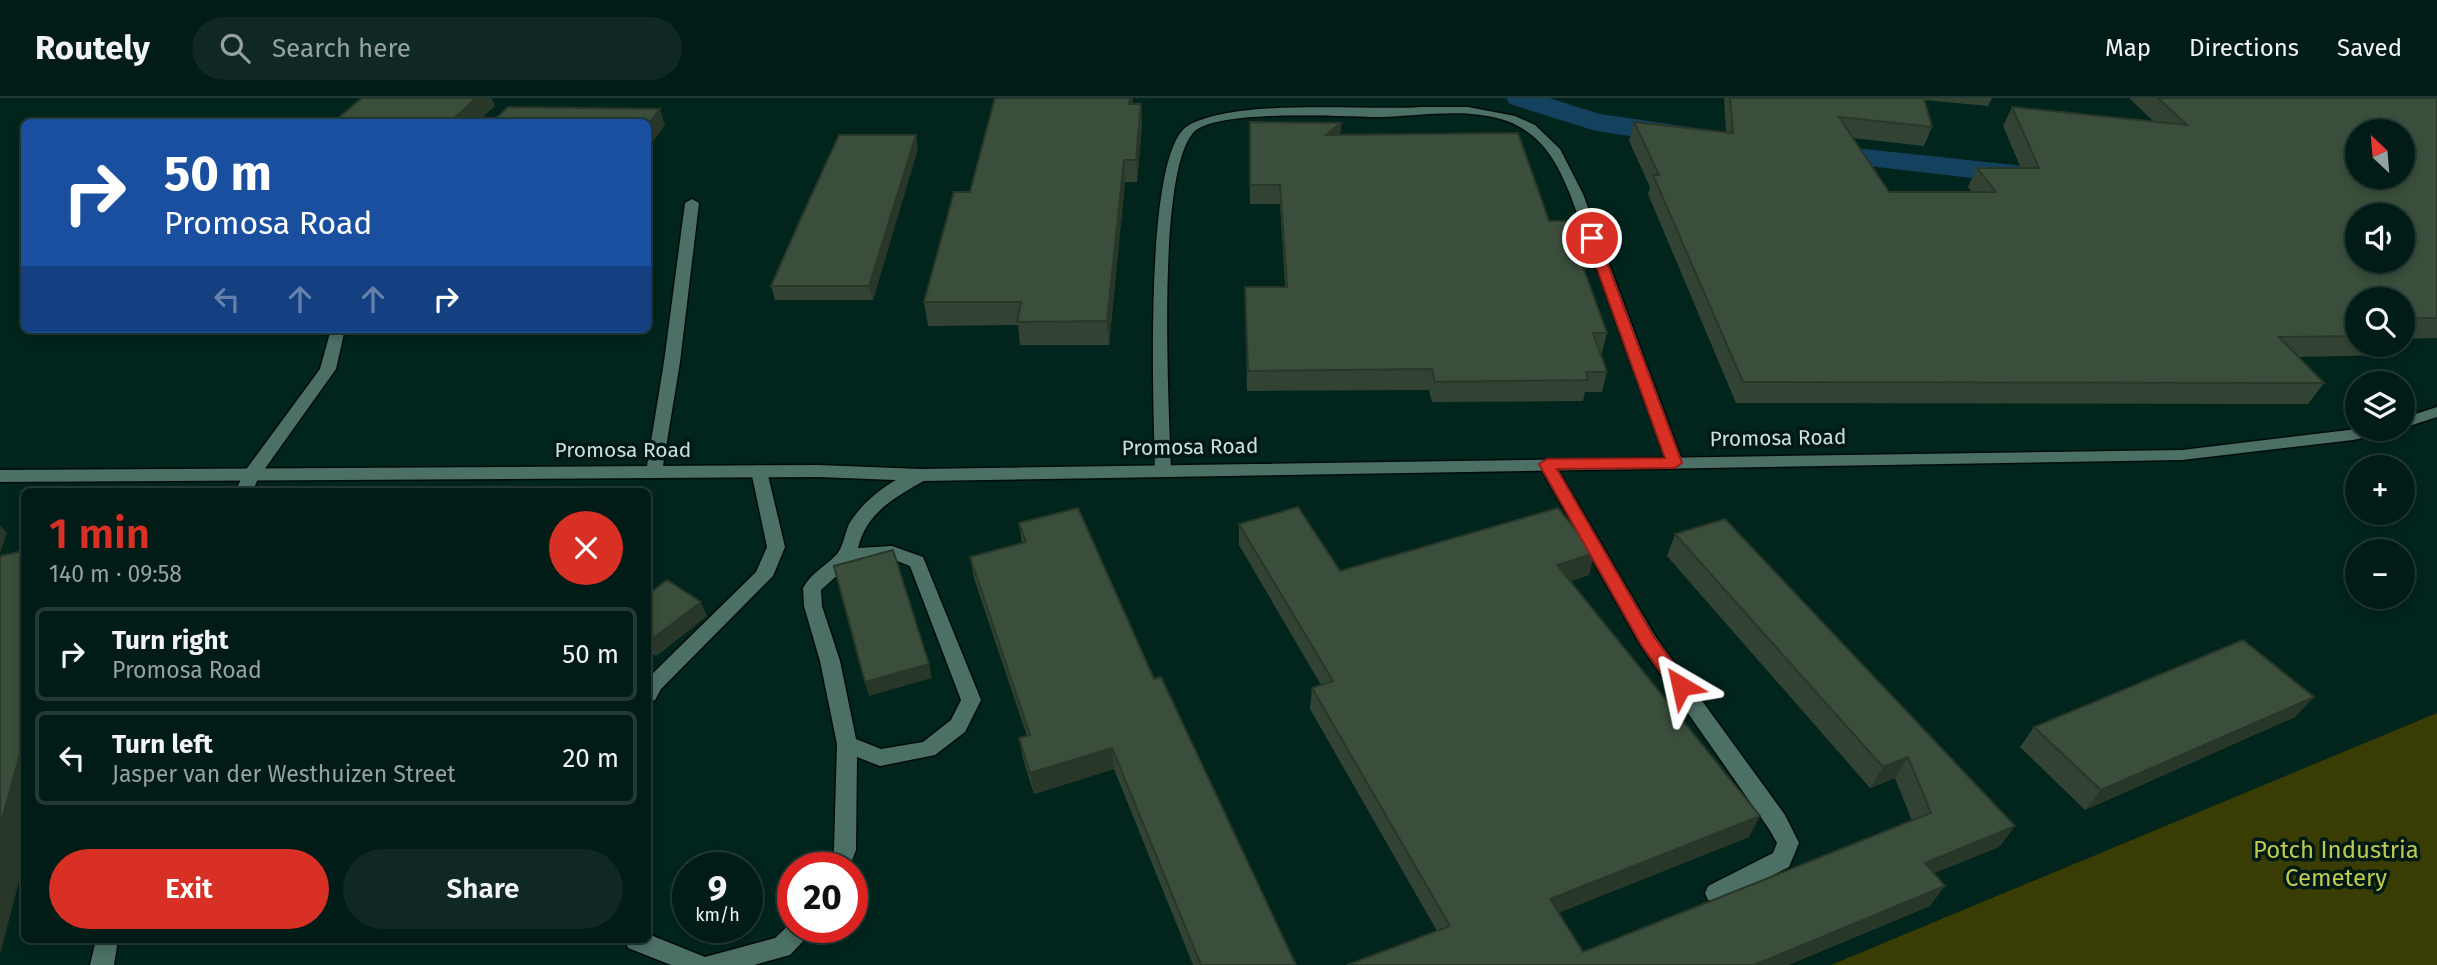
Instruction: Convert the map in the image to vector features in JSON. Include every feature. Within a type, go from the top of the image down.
[{"type":"street","points":[[1163,470],[1161,339],[1164,247],[1167,191],[1175,148],[1189,129],[1216,118],[1314,113],[1484,114],[1523,125],[1547,141],[1560,161],[1583,213],[1675,463]]},
{"type":"street","points":[[654,472],[672,362],[692,203]]},
{"type":"street","points":[[245,488],[251,475],[328,369],[337,333]]},
{"type":"street","points":[[2415,419],[2437,412]]},
{"type":"street","name":"Promosa Road","points":[[0,476],[760,471],[922,475],[2182,455],[2345,436]]},
{"type":"street","points":[[1547,464],[1648,641],[1777,822],[1788,843],[1781,860],[1716,893]]},
{"type":"street","points":[[651,689],[764,576],[776,547],[760,471]]},
{"type":"street","points":[[847,556],[852,531],[864,512],[883,496],[922,475]]},
{"type":"street","points":[[844,852],[847,744],[830,662],[813,606],[812,588],[826,572],[847,556],[910,556],[917,562],[971,700],[958,726],[928,749],[880,758],[847,744]]},
{"type":"street","points":[[103,965],[107,943]]},
{"type":"street","points":[[643,943],[698,965]]},
{"type":"street","points":[[710,965],[782,947],[786,943]]},
{"type":"green space","name":"Potch Industria Cemetery","points":[[2437,713],[2437,965],[1831,965]]},
{"type":"building","points":[[362,98],[476,98],[453,119],[337,119]]},
{"type":"building","points":[[995,98],[1130,98],[1129,104],[1141,104],[1136,160],[1124,160],[1107,321],[1017,322],[1021,302],[924,302],[954,192],[970,192]]},
{"type":"building","points":[[1730,98],[1924,98],[1932,127],[1839,117],[1889,192],[1996,192],[1977,168],[2039,168],[2012,107],[2187,125],[2158,98],[2437,98],[2437,318],[2415,318],[2415,287],[2345,287],[2345,336],[2279,337],[2324,383],[1743,382],[1653,175],[1659,175],[1634,122],[1733,133]]},
{"type":"building","points":[[508,107],[660,109],[651,120],[495,119]]},
{"type":"building","points":[[1250,122],[1341,123],[1326,135],[1518,133],[1549,221],[1568,221],[1586,267],[1583,267],[1607,333],[1593,333],[1607,372],[1586,372],[1588,380],[1435,382],[1432,369],[1248,371],[1245,287],[1287,287],[1280,185],[1250,185]]},
{"type":"building","points":[[839,135],[916,135],[869,286],[771,286],[802,216]]},
{"type":"building","points":[[1298,507],[1340,571],[1558,508],[1595,553],[1557,565],[1760,816],[1550,899],[1583,952],[1931,813],[1908,757],[1883,767],[1675,534],[1725,519],[2015,826],[1925,863],[1945,886],[1754,965],[1347,965],[1450,926],[1312,688],[1333,681],[1239,524]]},
{"type":"building","points":[[1078,508],[1154,679],[1161,677],[1296,965],[1201,965],[1112,748],[1030,773],[1019,738],[1030,735],[970,557],[1026,542],[1019,523]]},
{"type":"building","points":[[893,550],[929,664],[865,682],[834,566]]},
{"type":"building","points":[[21,552],[21,751],[0,826],[0,556]]},
{"type":"building","points":[[667,580],[701,602],[651,640],[651,593]]},
{"type":"building","points":[[2243,640],[2314,697],[2101,790],[2034,727]]},
{"type":"waterway","points":[[1520,98],[1596,122],[1689,136]]},
{"type":"waterway","points":[[1809,152],[2033,176]]},
{"type":"route","points":[[1592,238],[1675,463],[1547,464],[1648,641],[1681,686]]}]
